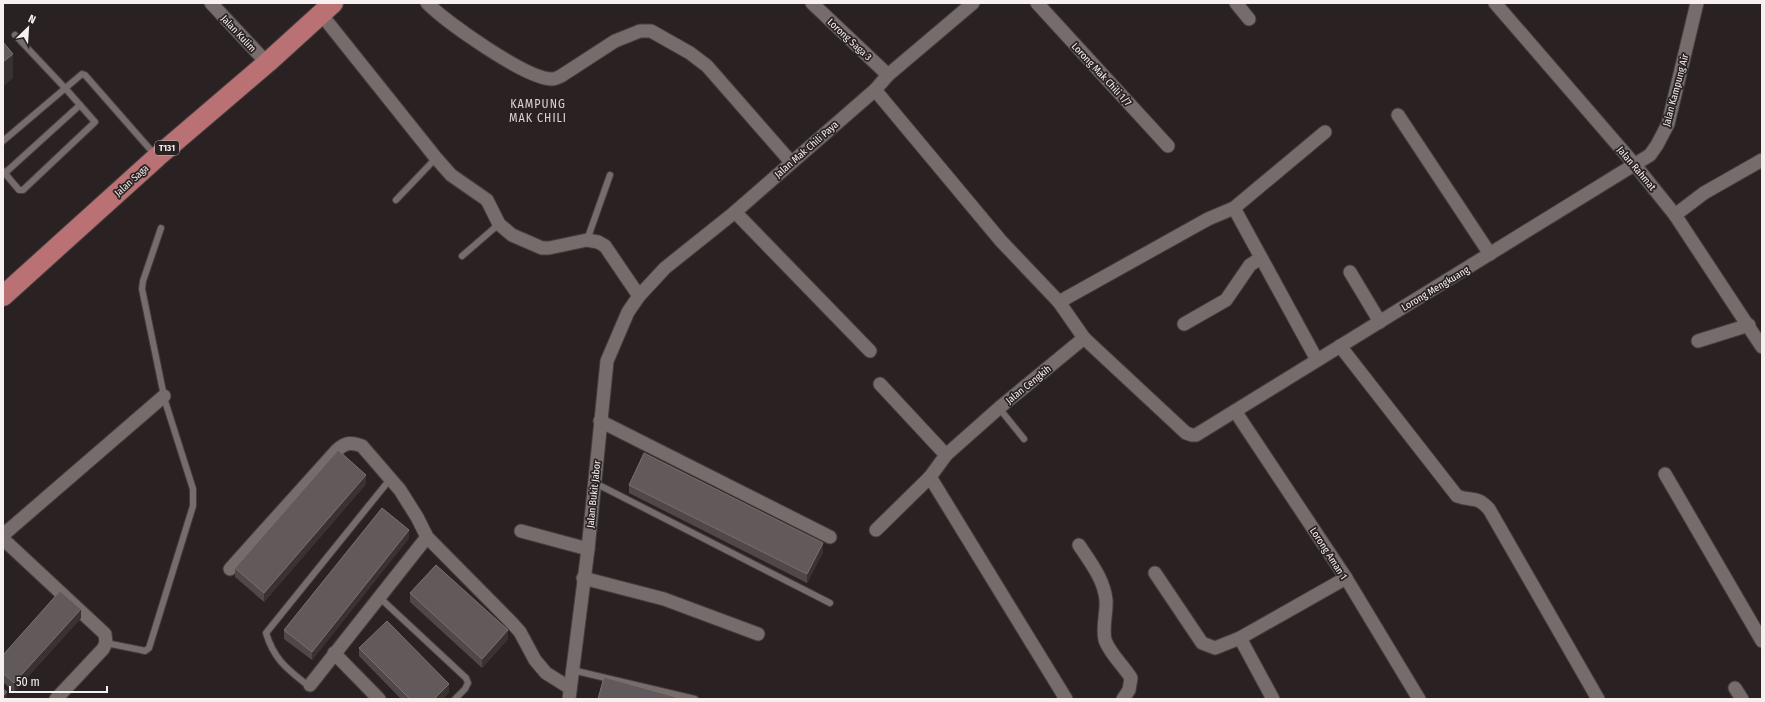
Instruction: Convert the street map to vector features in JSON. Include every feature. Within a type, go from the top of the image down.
[{"type":"main road","name":"Jalan Saga","points":[[3,296],[156,157],[267,63],[327,8]]},
{"type":"street","name":"Jalan Kulim","points":[[211,3],[267,63]]},
{"type":"street","points":[[427,3],[492,52],[532,72],[553,79],[561,76],[615,40],[640,31],[651,31],[690,53],[707,66],[791,162]]},
{"type":"street","name":"Lorong Saga 3","points":[[812,3],[888,75]]},
{"type":"street","name":"Jalan Mak Chili Paya","points":[[639,296],[665,268],[735,212],[875,90],[888,75],[974,3]]},
{"type":"street","name":"Lorong Mak Chili 1/7","points":[[1037,3],[1168,146]]},
{"type":"street","points":[[1236,3],[1249,19]]},
{"type":"street","name":"Jalan Rahmat","points":[[1495,3],[1635,166],[1675,215],[1755,331],[1762,347]]},
{"type":"street","name":"Jalan Kampung Air","points":[[1635,166],[1650,155],[1668,124],[1697,3]]},
{"type":"street","points":[[327,8],[436,158],[459,181],[487,200],[499,224],[512,235],[542,248],[549,248],[587,240],[598,242],[605,246],[639,296]]},
{"type":"street","points":[[875,90],[1001,241],[1059,302],[1084,338]]},
{"type":"street","points":[[1398,115],[1490,254]]},
{"type":"street","points":[[1059,302],[1208,219],[1234,208],[1325,132]]},
{"type":"street","points":[[1675,215],[1704,193],[1762,160]]},
{"type":"street","name":"Lorong Mengkuang","points":[[1084,338],[1186,433],[1196,435],[1635,166]]},
{"type":"street","points":[[1234,208],[1318,360]]},
{"type":"street","points":[[735,212],[870,351]]},
{"type":"street","points":[[1184,324],[1226,300],[1250,265],[1261,258]]},
{"type":"street","points":[[1350,272],[1380,322]]},
{"type":"street","name":"Jalan Bukit Jabor","points":[[570,694],[583,578],[588,549],[593,483],[607,362],[628,312],[639,296]]},
{"type":"street","points":[[1698,342],[1755,331]]},
{"type":"street","name":"Jalan Cengkih","points":[[876,530],[930,477],[946,455],[998,408],[1084,338]]},
{"type":"street","points":[[1340,346],[1457,496],[1465,499],[1477,499],[1483,502],[1490,509],[1598,699]]},
{"type":"street","points":[[880,384],[946,455]]},
{"type":"street","points":[[3,535],[164,396]]},
{"type":"street","name":"Lorong Aman 1","points":[[1235,411],[1346,578],[1419,699]]},
{"type":"street","points":[[600,421],[830,537]]},
{"type":"street","points":[[230,569],[342,445],[355,443],[362,446],[391,478],[410,504],[427,537],[512,624],[525,640],[535,660],[546,673],[570,694]]},
{"type":"street","points":[[1665,474],[1762,641]]},
{"type":"street","points":[[930,477],[1066,699]]},
{"type":"street","points":[[521,531],[588,549]]},
{"type":"street","points":[[310,685],[427,537]]},
{"type":"street","points":[[3,539],[105,634],[106,643],[102,649],[56,699]]},
{"type":"street","points":[[1080,545],[1098,573],[1103,588],[1106,600],[1104,631],[1108,646],[1130,678],[1131,684],[1129,690],[1122,699]]},
{"type":"street","points":[[1155,573],[1202,643],[1215,648],[1240,638],[1346,578]]},
{"type":"street","points":[[583,578],[664,599],[758,634]]},
{"type":"street","points":[[1240,638],[1273,699]]},
{"type":"street","points":[[334,653],[379,699]]},
{"type":"lane","points":[[15,34],[65,88],[80,105],[94,121],[93,124],[23,190],[19,190],[4,172],[80,105]]},
{"type":"lane","points":[[3,141],[79,75],[85,75],[156,157]]},
{"type":"lane","points":[[396,200],[436,158]]},
{"type":"lane","points":[[587,240],[610,175]]},
{"type":"lane","points":[[462,256],[499,224]]},
{"type":"lane","points":[[106,643],[145,651],[149,648],[193,506],[193,489],[164,396],[142,289],[143,281],[161,228]]},
{"type":"lane","points":[[998,408],[1024,439]]},
{"type":"lane","points":[[310,685],[306,684],[283,665],[271,648],[266,633],[391,478]]},
{"type":"lane","points":[[593,483],[830,603]]},
{"type":"lane","points":[[379,596],[466,678],[468,683],[465,689],[455,699]]},
{"type":"lane","points":[[572,670],[695,699]]},
{"type":"building","points":[[3,42],[13,54],[3,62]]},
{"type":"building","points":[[338,450],[366,475],[264,593],[235,568]]},
{"type":"building","points":[[644,453],[823,543],[807,574],[629,485]]},
{"type":"building","points":[[382,508],[409,530],[312,652],[284,630]]},
{"type":"building","points":[[436,565],[508,630],[482,659],[410,593]]},
{"type":"building","points":[[60,591],[81,609],[14,683],[3,673],[3,655]]},
{"type":"building","points":[[387,621],[449,684],[434,699],[410,699],[359,648]]},
{"type":"building","points":[[604,677],[676,697],[675,699],[598,699]]},
{"type":"building","points":[[3,689],[7,692],[3,696]]},
{"type":"district","name":"KAMPUNG MAK CHILI","points":[[538,111]]}]
